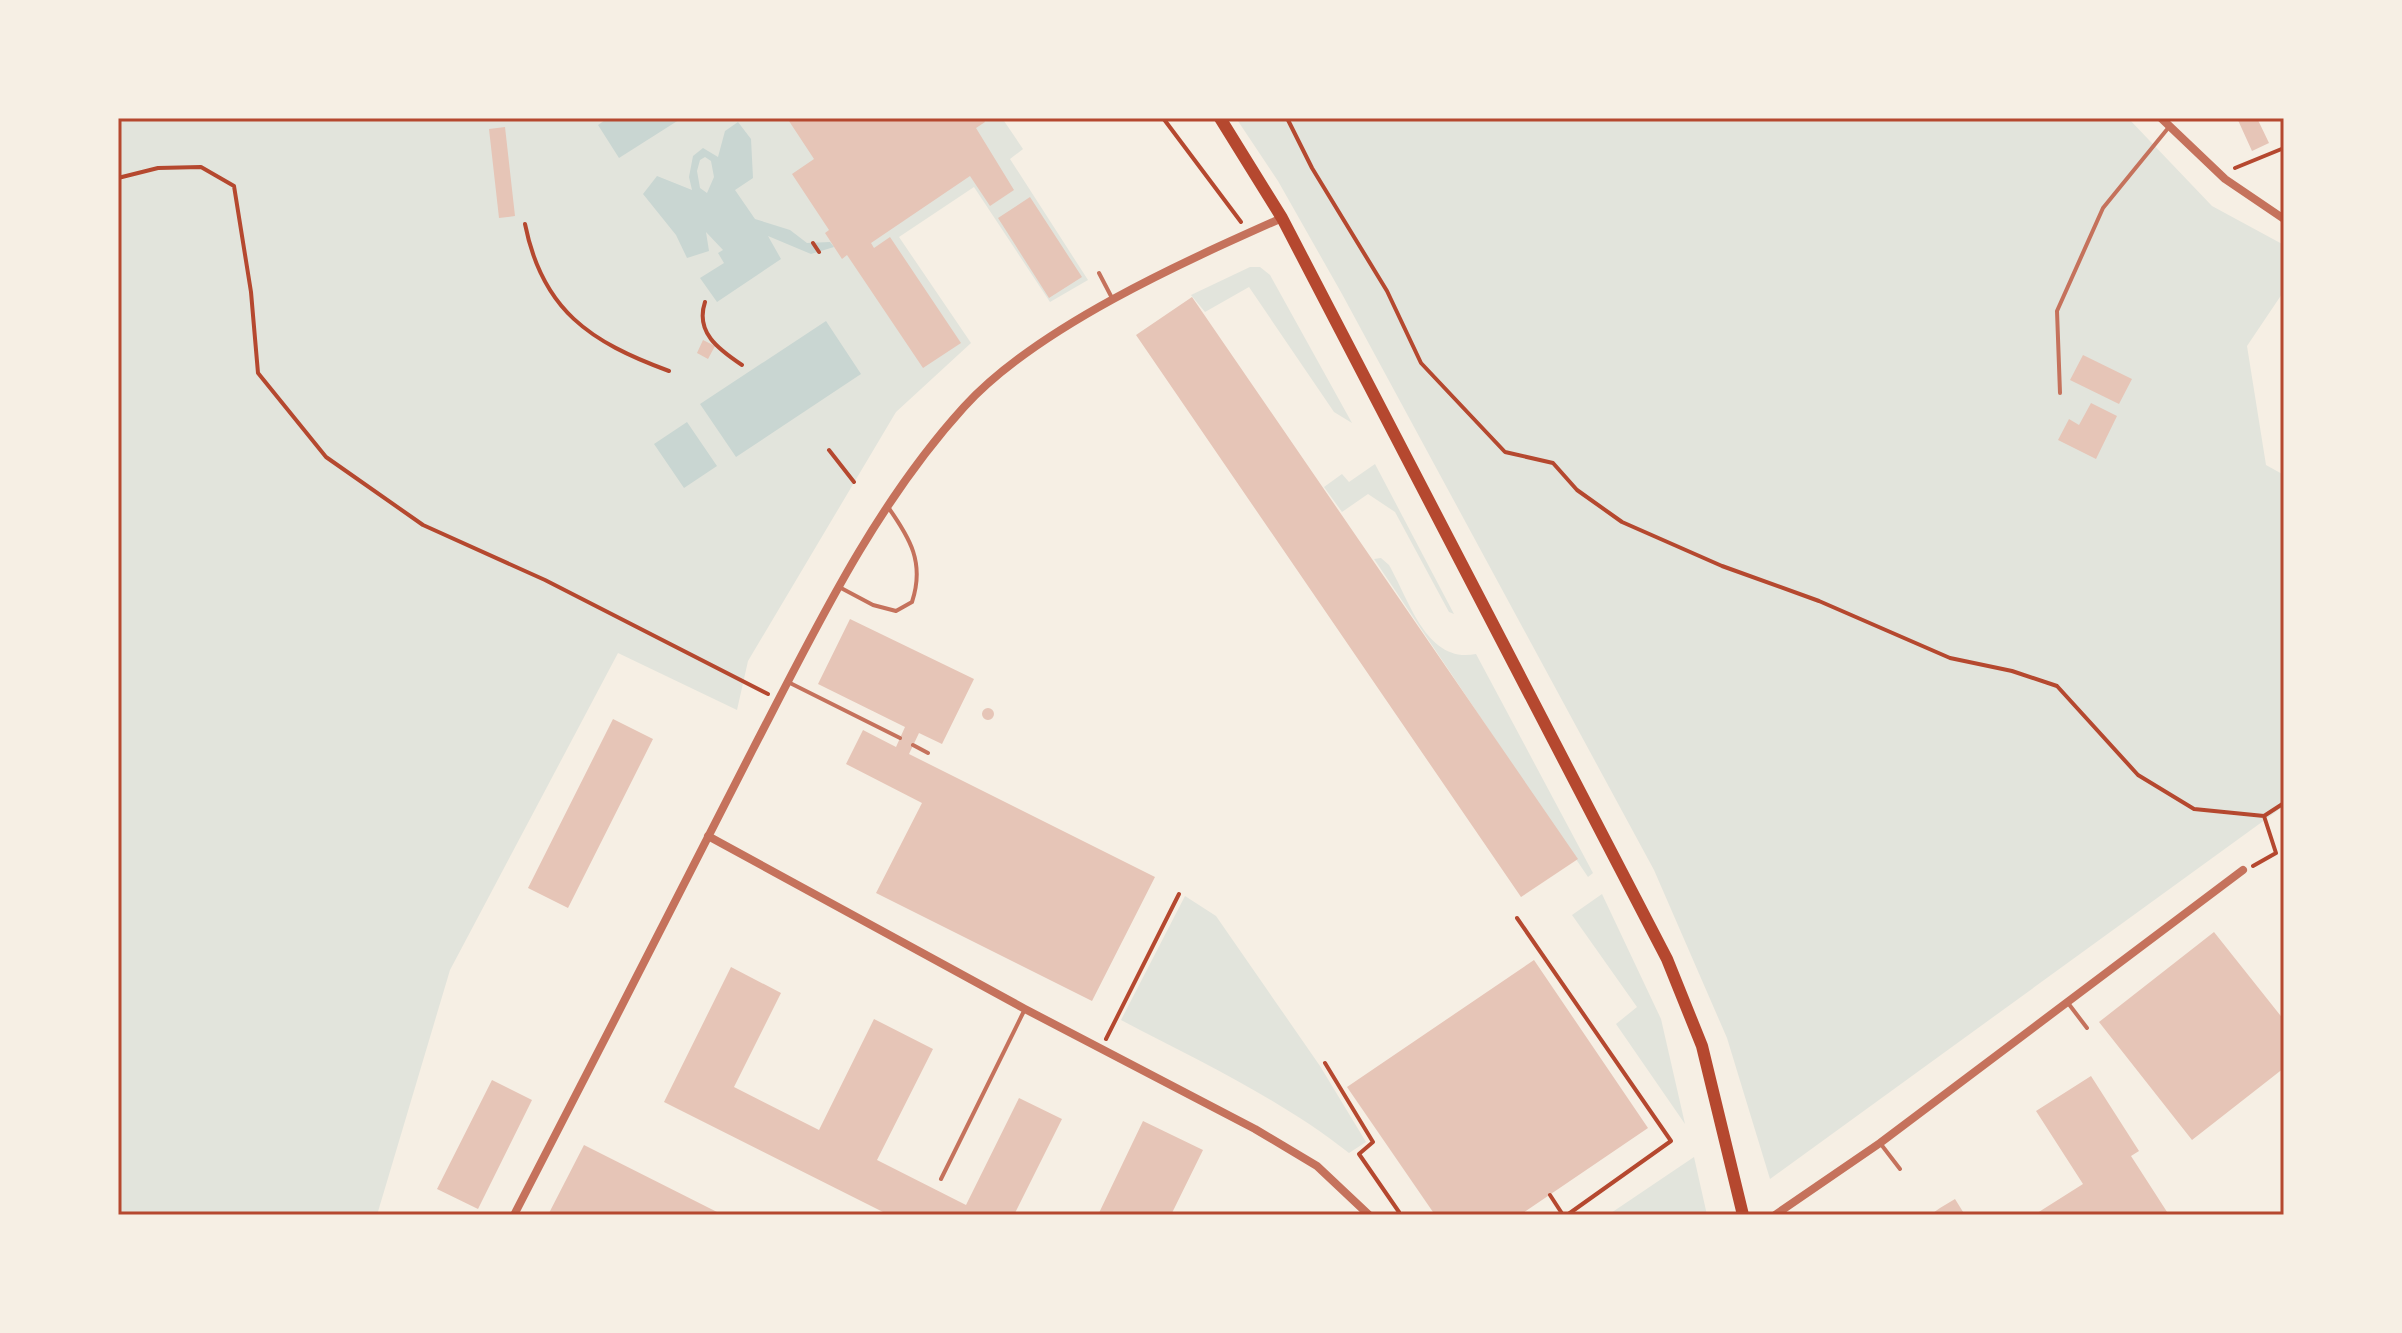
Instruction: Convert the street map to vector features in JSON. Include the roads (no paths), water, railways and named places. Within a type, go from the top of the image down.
[{"type":"main road","points":[[1220,118],[1282,218],[1667,959],[1702,1046],[1743,1215]]},
{"type":"street","points":[[2161,118],[2225,179],[2284,219]]},
{"type":"street","points":[[514,1215],[787,682],[839,587],[888,507],[965,406],[1030,352],[1114,300],[1282,218]]},
{"type":"street","points":[[708,836],[1025,1009],[1250,1126],[1317,1166],[1369,1215]]},
{"type":"street","points":[[1775,1215],[1880,1143],[2243,870]]},
{"type":"lane","points":[[2060,393],[2057,311],[2103,208],[2169,127]]},
{"type":"lane","points":[[1099,273],[1114,300]]},
{"type":"lane","points":[[839,587],[873,605],[896,611],[912,602],[918,585],[918,559],[888,507]]},
{"type":"lane","points":[[787,682],[900,738]]},
{"type":"lane","points":[[913,745],[928,753]]},
{"type":"lane","points":[[2066,1002],[2087,1028]]},
{"type":"lane","points":[[941,1179],[1025,1009]]},
{"type":"lane","points":[[1880,1143],[1900,1169]]}]
